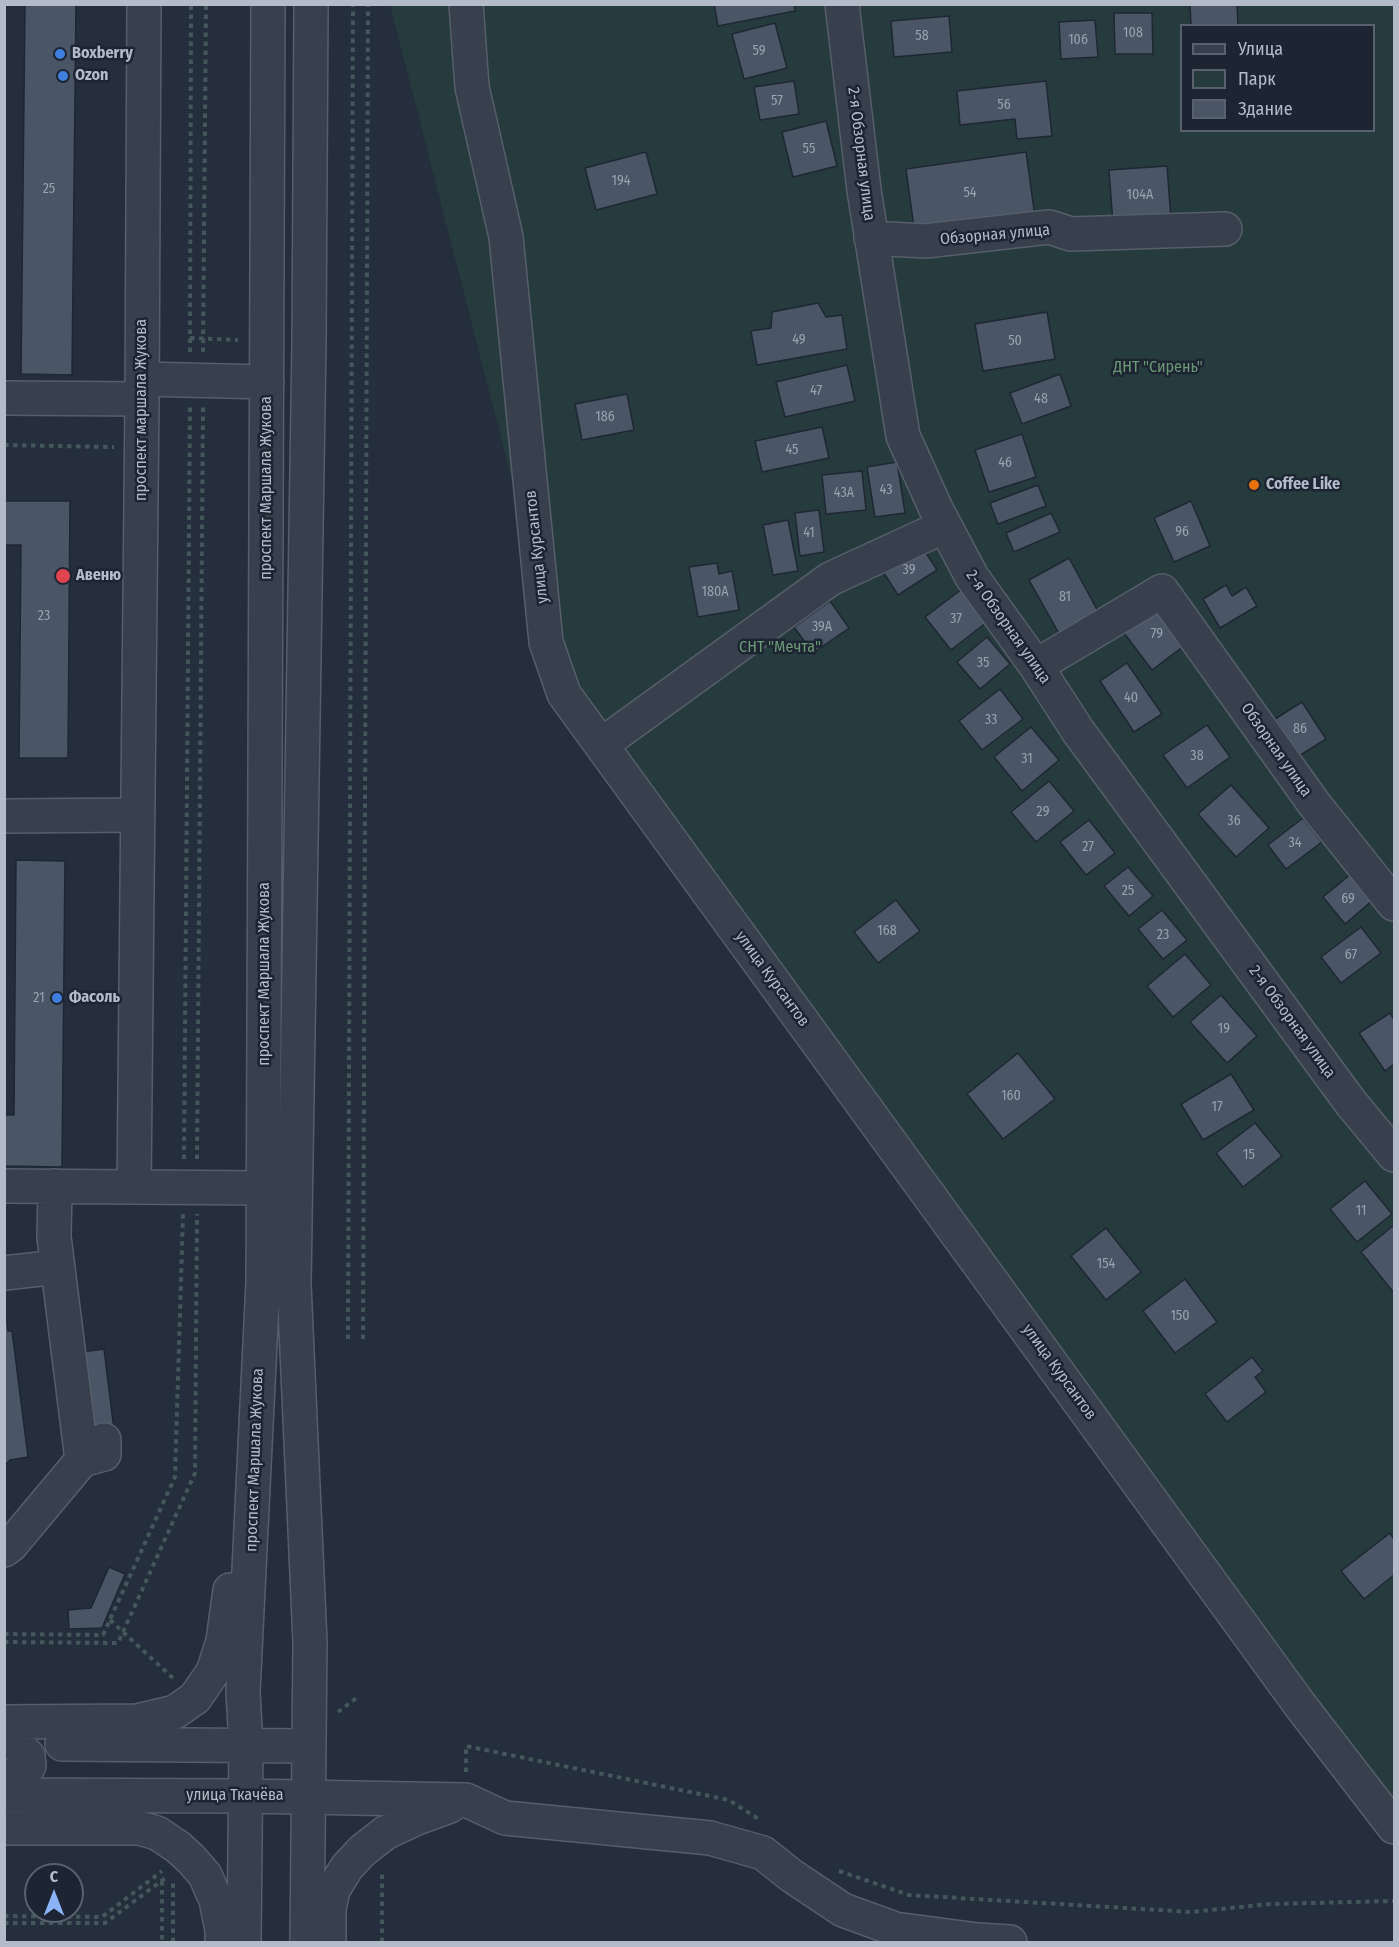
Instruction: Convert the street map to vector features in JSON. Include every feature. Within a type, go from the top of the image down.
[{"type":"street","name":"проспект маршала Жукова","points":[[134,1187],[144,4]]},
{"type":"street","name":"проспект Маршала Жукова","points":[[244,1942],[246,1745],[243,1692],[251,1569],[263,1282],[268,4]]},
{"type":"street","name":"проспект Маршала Жукова","points":[[308,1942],[310,1642],[294,1284],[311,4]]},
{"type":"street","name":"улица Курсантов","points":[[466,4],[472,87],[506,237],[546,642],[564,694],[1300,1705],[1395,1827]]},
{"type":"street","name":"2-я Обзорная улица","points":[[842,4],[864,190],[903,436],[945,526],[972,577],[1036,666],[1078,731],[1351,1103],[1395,1155]]},
{"type":"street","name":"Обзорная улица","points":[[872,238],[925,241],[1049,227],[1071,234],[1225,229]]},
{"type":"street","points":[[4,398],[142,389],[197,380],[267,382]]},
{"type":"street","points":[[601,745],[830,579],[945,526]]},
{"type":"street","name":"Обзорная улица","points":[[1036,666],[1162,591],[1315,805],[1395,904]]},
{"type":"street","points":[[4,816],[138,815]]},
{"type":"street","points":[[4,1186],[264,1188]]},
{"type":"street","points":[[4,1550],[11,1545],[93,1450],[58,1267],[54,1237],[55,1186]]},
{"type":"street","points":[[4,1273],[58,1267]]},
{"type":"street","points":[[8,1736],[160,1717],[175,1712],[195,1698],[213,1672],[223,1641],[240,1473],[255,1453]]},
{"type":"street","points":[[8,1736],[309,1746]]},
{"type":"street","points":[[4,1776],[19,1776],[29,1766],[28,1756],[8,1736]]},
{"type":"street","name":"улица Ткачёва","points":[[4,1795],[466,1800]]},
{"type":"street","points":[[328,1942],[329,1909],[333,1890],[347,1867],[362,1851],[385,1833],[417,1818],[466,1800],[505,1818],[710,1838],[763,1853],[792,1876],[843,1910],[895,1929],[1010,1942]]},
{"type":"street","points":[[4,1828],[139,1828],[157,1833],[191,1859],[205,1875],[216,1900],[222,1942]]},
{"type":"path","points":[[4,1635],[103,1635],[175,1477],[191,1187],[197,380],[191,4]]},
{"type":"path","points":[[4,1642],[118,1643],[195,1473],[191,1187],[197,380],[206,4]]},
{"type":"path","points":[[348,1339],[353,4]]},
{"type":"path","points":[[363,1339],[368,4]]},
{"type":"path","points":[[4,445],[141,447]]},
{"type":"path","points":[[110,1620],[195,1698]]},
{"type":"path","points":[[334,1715],[359,1696]]},
{"type":"path","points":[[466,1800],[466,1746],[729,1800],[769,1826]]},
{"type":"path","points":[[362,1851],[382,1871],[382,1942]]},
{"type":"path","points":[[4,1916],[102,1917],[166,1868]]},
{"type":"path","points":[[831,1868],[909,1894],[1191,1912],[1270,1904],[1395,1901]]},
{"type":"path","points":[[4,1923],[105,1923],[173,1873],[172,1942]]},
{"type":"path","points":[[162,1881],[162,1942]]},
{"type":"green space","name":"СНТ \"Мечта\"","points":[[390,5],[1394,5],[1394,1821],[579,742]]},
{"type":"building","points":[[25,4],[76,4],[72,375],[21,374]]},
{"type":"building","points":[[714,4],[794,4],[795,11],[718,26]]},
{"type":"building","points":[[1190,4],[1237,4],[1238,24],[1191,24]]},
{"type":"building","points":[[1114,13],[1152,13],[1153,54],[1115,54]]},
{"type":"building","points":[[949,16],[952,52],[894,57],[891,21]]},
{"type":"building","points":[[1095,20],[1098,57],[1061,59],[1059,22]]},
{"type":"building","points":[[775,23],[787,68],[744,79],[732,34]]},
{"type":"building","points":[[794,81],[799,114],[760,120],[754,87]]},
{"type":"building","points":[[1046,81],[1052,136],[1017,139],[1015,119],[960,125],[957,91]]},
{"type":"building","points":[[826,121],[837,166],[793,177],[782,132]]},
{"type":"building","points":[[646,152],[657,194],[596,210],[585,168]]},
{"type":"building","points":[[1026,152],[1035,217],[915,235],[906,169]]},
{"type":"building","points":[[1167,166],[1171,219],[1113,224],[1109,170]]},
{"type":"building","points":[[818,303],[826,317],[842,315],[847,349],[757,365],[751,331],[771,328],[772,312]]},
{"type":"building","points":[[1047,312],[1055,359],[983,371],[975,324]]},
{"type":"building","points":[[847,365],[855,401],[785,417],[776,382]]},
{"type":"building","points":[[1060,374],[1071,406],[1022,424],[1010,393]]},
{"type":"building","points":[[627,394],[634,430],[582,440],[575,404]]},
{"type":"building","points":[[822,427],[829,458],[762,472],[755,441]]},
{"type":"building","points":[[1022,434],[1036,477],[989,492],[975,450]]},
{"type":"building","points":[[897,462],[905,513],[875,517],[867,467]]},
{"type":"building","points":[[862,471],[866,510],[826,514],[822,475]]},
{"type":"building","points":[[1038,485],[1046,506],[998,524],[990,503]]},
{"type":"building","points":[[4,501],[70,501],[68,758],[19,758],[21,545],[4,545]]},
{"type":"building","points":[[1191,501],[1210,546],[1174,562],[1154,518]]},
{"type":"building","points":[[819,510],[824,552],[800,556],[795,513]]},
{"type":"building","points":[[1051,513],[1060,532],[1014,552],[1006,533]]},
{"type":"building","points":[[788,520],[798,571],[773,575],[763,525]]},
{"type":"building","points":[[921,545],[937,570],[898,595],[882,570]]},
{"type":"building","points":[[1069,558],[1100,615],[1061,637],[1029,580]]},
{"type":"building","points":[[717,563],[719,574],[732,571],[739,610],[698,617],[689,567]]},
{"type":"building","points":[[1226,585],[1232,596],[1246,587],[1257,606],[1220,628],[1203,599]]},
{"type":"building","points":[[962,589],[987,622],[951,650],[925,617]]},
{"type":"building","points":[[1162,598],[1193,639],[1152,670],[1121,629]]},
{"type":"building","points":[[830,601],[849,628],[813,653],[794,627]]},
{"type":"building","points":[[987,637],[1010,664],[980,689],[957,662]]},
{"type":"building","points":[[1127,663],[1162,714],[1134,732],[1100,681]]},
{"type":"building","points":[[1000,689],[1023,719],[982,750],[959,721]]},
{"type":"building","points":[[1302,702],[1326,739],[1299,756],[1275,719]]},
{"type":"building","points":[[1207,725],[1230,757],[1187,788],[1163,755]]},
{"type":"building","points":[[1031,727],[1059,760],[1022,791],[994,757]]},
{"type":"building","points":[[1049,781],[1074,811],[1036,842],[1011,812]]},
{"type":"building","points":[[1231,785],[1269,828],[1236,857],[1198,814]]},
{"type":"building","points":[[1303,818],[1322,842],[1286,869],[1268,845]]},
{"type":"building","points":[[1089,820],[1115,853],[1086,875],[1060,842]]},
{"type":"building","points":[[16,860],[65,861],[62,1167],[4,1166],[4,1115],[14,1115]]},
{"type":"building","points":[[1128,867],[1153,896],[1129,916],[1104,886]]},
{"type":"building","points":[[1351,874],[1373,900],[1345,924],[1323,897]]},
{"type":"building","points":[[896,900],[920,931],[878,963],[854,932]]},
{"type":"building","points":[[1162,910],[1187,940],[1163,959],[1138,929]]},
{"type":"building","points":[[1361,927],[1381,953],[1341,983],[1321,957]]},
{"type":"building","points":[[1185,954],[1211,985],[1173,1017],[1147,986]]},
{"type":"building","points":[[1221,995],[1257,1036],[1227,1063],[1190,1022]]},
{"type":"building","points":[[1390,1013],[1394,1020],[1394,1064],[1385,1071],[1359,1033]]},
{"type":"building","points":[[1018,1053],[1055,1099],[1003,1139],[967,1094]]},
{"type":"building","points":[[1231,1074],[1254,1110],[1203,1140],[1181,1104]]},
{"type":"building","points":[[1255,1123],[1282,1156],[1243,1187],[1216,1153]]},
{"type":"building","points":[[1365,1181],[1392,1214],[1357,1242],[1330,1209]]},
{"type":"building","points":[[1394,1225],[1394,1293],[1361,1252]]},
{"type":"building","points":[[1106,1228],[1141,1272],[1106,1300],[1071,1256]]},
{"type":"building","points":[[1185,1279],[1217,1322],[1175,1353],[1143,1311]]},
{"type":"building","points":[[4,1322],[7,1322],[8,1331],[12,1331],[28,1457],[10,1460],[4,1466]]},
{"type":"building","points":[[104,1349],[115,1438],[93,1441],[82,1352]]},
{"type":"building","points":[[1252,1357],[1263,1371],[1255,1377],[1266,1392],[1227,1422],[1205,1394]]},
{"type":"building","points":[[1390,1533],[1394,1539],[1394,1575],[1364,1599],[1341,1571]]},
{"type":"building","points":[[109,1567],[125,1574],[102,1628],[69,1629],[68,1610],[91,1608]]},
{"type":"place","name":"Boxberry","points":[[60,54]]},
{"type":"place","name":"Ozon","points":[[63,76]]},
{"type":"place","name":"Coffee Like","points":[[1254,485]]},
{"type":"place","name":"Авеню","points":[[63,576]]},
{"type":"place","name":"Фасоль","points":[[57,998]]},
{"type":"park label","name":"ДНТ \"Сирень\"","points":[[1158,368]]}]
